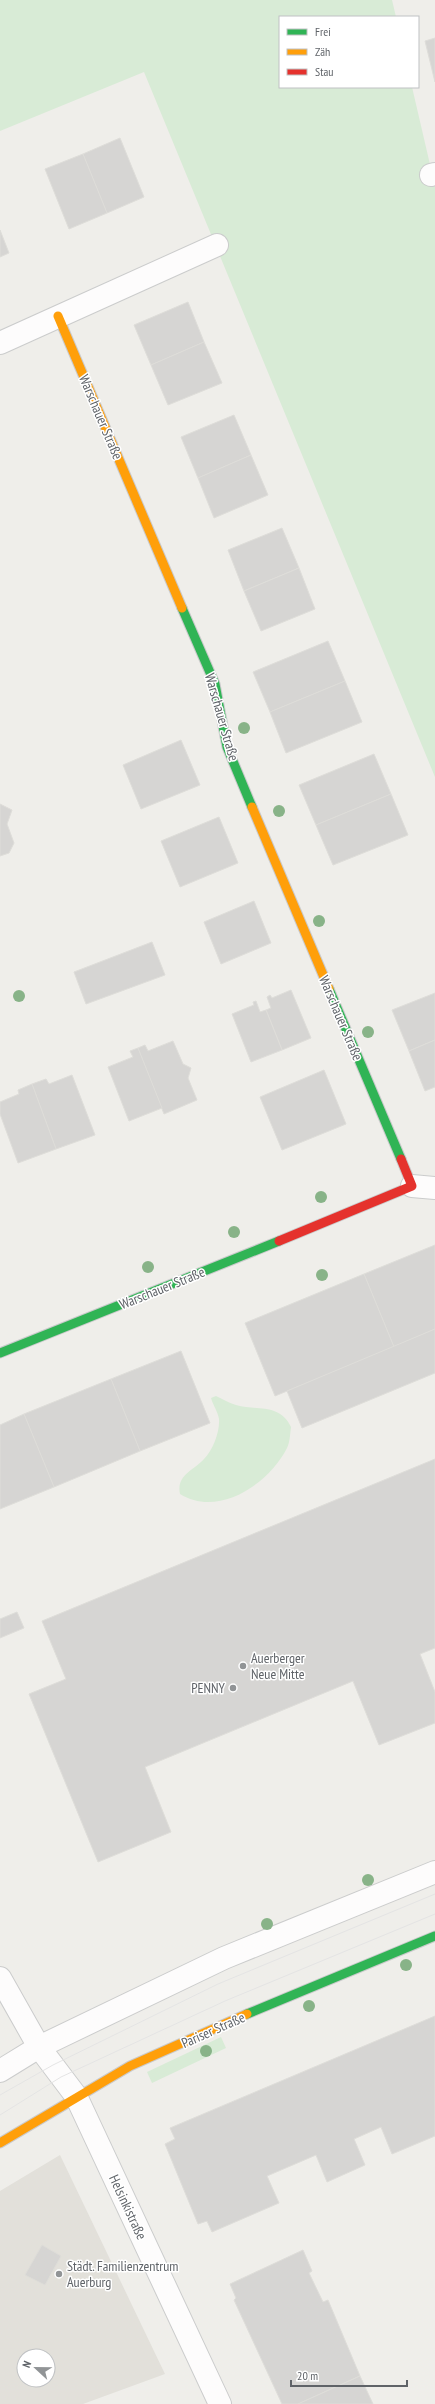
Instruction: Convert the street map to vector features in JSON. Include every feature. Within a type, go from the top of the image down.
[{"type":"street","points":[[0,343],[217,245]]},
{"type":"street","name":"Warschauer Straße","points":[[58,316],[215,684],[227,747],[412,1186]]},
{"type":"street","name":"Warschauer Straße","points":[[0,1353],[169,1286],[412,1186],[435,1188]]},
{"type":"street","points":[[0,2071],[39,2047],[224,1958],[435,1872]]},
{"type":"street","name":"Pariser Straße","points":[[0,2143],[76,2096],[130,2066],[316,1984],[435,1936]]},
{"type":"street","points":[[0,1978],[39,2047],[76,2096]]},
{"type":"street","name":"Helsinkistraße","points":[[76,2096],[220,2404]]},
{"type":"shaded area","name":"Städt. Familienzentrum Auerburg","points":[[60,2155],[165,2374],[83,2404],[0,2404],[0,2191]]},
{"type":"green space","points":[[0,0],[392,0],[396,16],[279,16],[279,88],[412,88],[435,186],[435,777],[144,72],[0,131]]},
{"type":"green space","points":[[216,1396],[236,1405],[274,1411],[281,1414],[291,1427],[287,1448],[279,1461],[268,1474],[241,1494],[210,1502],[195,1500],[180,1494],[179,1488],[186,1474],[200,1463],[207,1455],[215,1440],[219,1419],[211,1398]]},
{"type":"green space","points":[[221,2037],[226,2048],[152,2083],[147,2072]]},
{"type":"building","points":[[435,38],[435,82],[425,41]]},
{"type":"building","points":[[120,138],[144,197],[107,213],[83,154]]},
{"type":"building","points":[[83,154],[107,213],[69,229],[45,169]]},
{"type":"building","points":[[0,230],[9,253],[0,257]]},
{"type":"building","points":[[188,302],[204,342],[151,365],[134,325]]},
{"type":"building","points":[[204,342],[222,383],[168,405],[151,365]]},
{"type":"building","points":[[234,415],[251,455],[198,478],[181,437]]},
{"type":"building","points":[[251,455],[268,495],[214,518],[198,478]]},
{"type":"building","points":[[282,528],[299,568],[244,591],[228,550]]},
{"type":"building","points":[[299,568],[315,609],[261,631],[244,591]]},
{"type":"building","points":[[328,641],[345,681],[270,712],[253,672]]},
{"type":"building","points":[[345,681],[362,722],[286,753],[270,712]]},
{"type":"building","points":[[181,740],[200,785],[141,809],[123,765]]},
{"type":"building","points":[[374,754],[391,794],[316,825],[299,785]]},
{"type":"building","points":[[391,794],[408,835],[333,865],[316,825]]},
{"type":"building","points":[[0,804],[12,810],[7,824],[14,843],[9,853],[0,856]]},
{"type":"building","points":[[219,817],[238,863],[180,887],[161,841]]},
{"type":"building","points":[[254,901],[271,943],[221,964],[204,922]]},
{"type":"building","points":[[152,942],[165,975],[86,1004],[74,972]]},
{"type":"building","points":[[291,990],[311,1038],[282,1050],[266,1010],[271,1008],[267,997],[270,995],[272,998]]},
{"type":"building","points":[[435,993],[435,1040],[409,1051],[392,1010]]},
{"type":"building","points":[[256,1001],[260,1012],[266,1010],[282,1050],[251,1062],[232,1014],[254,1005],[253,1002]]},
{"type":"building","points":[[435,1040],[435,1087],[425,1091],[409,1051]]},
{"type":"building","points":[[173,1041],[183,1064],[191,1068],[188,1078],[197,1100],[164,1114],[138,1048],[145,1045],[148,1051]]},
{"type":"building","points":[[138,1048],[162,1108],[129,1121],[108,1067],[133,1057],[130,1051]]},
{"type":"building","points":[[324,1070],[346,1124],[282,1150],[260,1097]]},
{"type":"building","points":[[72,1075],[95,1135],[56,1149],[32,1084],[46,1079],[49,1084]]},
{"type":"building","points":[[32,1084],[56,1149],[18,1163],[0,1114],[0,1102],[19,1094],[18,1090]]},
{"type":"building","points":[[435,1245],[435,1329],[394,1347],[364,1274]]},
{"type":"building","points":[[364,1274],[394,1347],[275,1396],[245,1323]]},
{"type":"building","points":[[435,1329],[435,1373],[302,1428],[287,1391]]},
{"type":"building","points":[[181,1351],[210,1423],[140,1451],[111,1379]]},
{"type":"building","points":[[111,1379],[140,1451],[54,1487],[24,1414]]},
{"type":"building","points":[[24,1414],[54,1487],[0,1509],[0,1425]]},
{"type":"building","name":"Auerberger Neue Mitte","points":[[435,1459],[435,1648],[420,1654],[435,1692],[435,1723],[379,1745],[353,1681],[145,1767],[171,1832],[98,1862],[29,1694],[66,1679],[42,1621]]},
{"type":"building","points":[[17,1612],[24,1628],[0,1638],[0,1619]]},
{"type":"building","points":[[435,2016],[435,2136],[392,2154],[381,2127],[354,2139],[365,2165],[327,2182],[316,2155],[267,2176],[279,2203],[212,2232],[207,2221],[198,2224],[165,2144],[175,2139],[170,2128]]},
{"type":"building","points":[[42,2245],[61,2256],[45,2285],[25,2275]]},
{"type":"building","points":[[303,2250],[312,2271],[309,2273],[323,2302],[328,2300],[360,2376],[298,2404],[282,2404],[234,2300],[236,2298],[230,2284]]},
{"type":"building","points":[[360,2376],[373,2404],[298,2404]]},
{"type":"tram line","points":[[0,2095],[53,2065],[218,1984],[435,1894]]},
{"type":"tram line","points":[[0,2115],[61,2077],[225,2001],[435,1914]]},
{"type":"traffic: fast","points":[[182,608],[215,684],[227,747],[252,807]]},
{"type":"traffic: fast","points":[[329,989],[401,1159]]},
{"type":"traffic: fast","points":[[0,1353],[279,1241]]},
{"type":"traffic: fast","points":[[247,2014],[435,1936]]},
{"type":"traffic: slow","points":[[58,316],[182,608]]},
{"type":"traffic: slow","points":[[252,807],[329,989]]},
{"type":"traffic: slow","points":[[0,2143],[130,2066],[247,2014]]},
{"type":"traffic: jam","points":[[279,1241],[412,1186],[401,1159]]},
{"type":"place","name":"Auerberger Neue Mitte","points":[[243,1666]]},
{"type":"place","name":"PENNY","points":[[233,1688]]},
{"type":"place","name":"Städt. Familienzentrum Auerburg","points":[[59,2274]]}]
